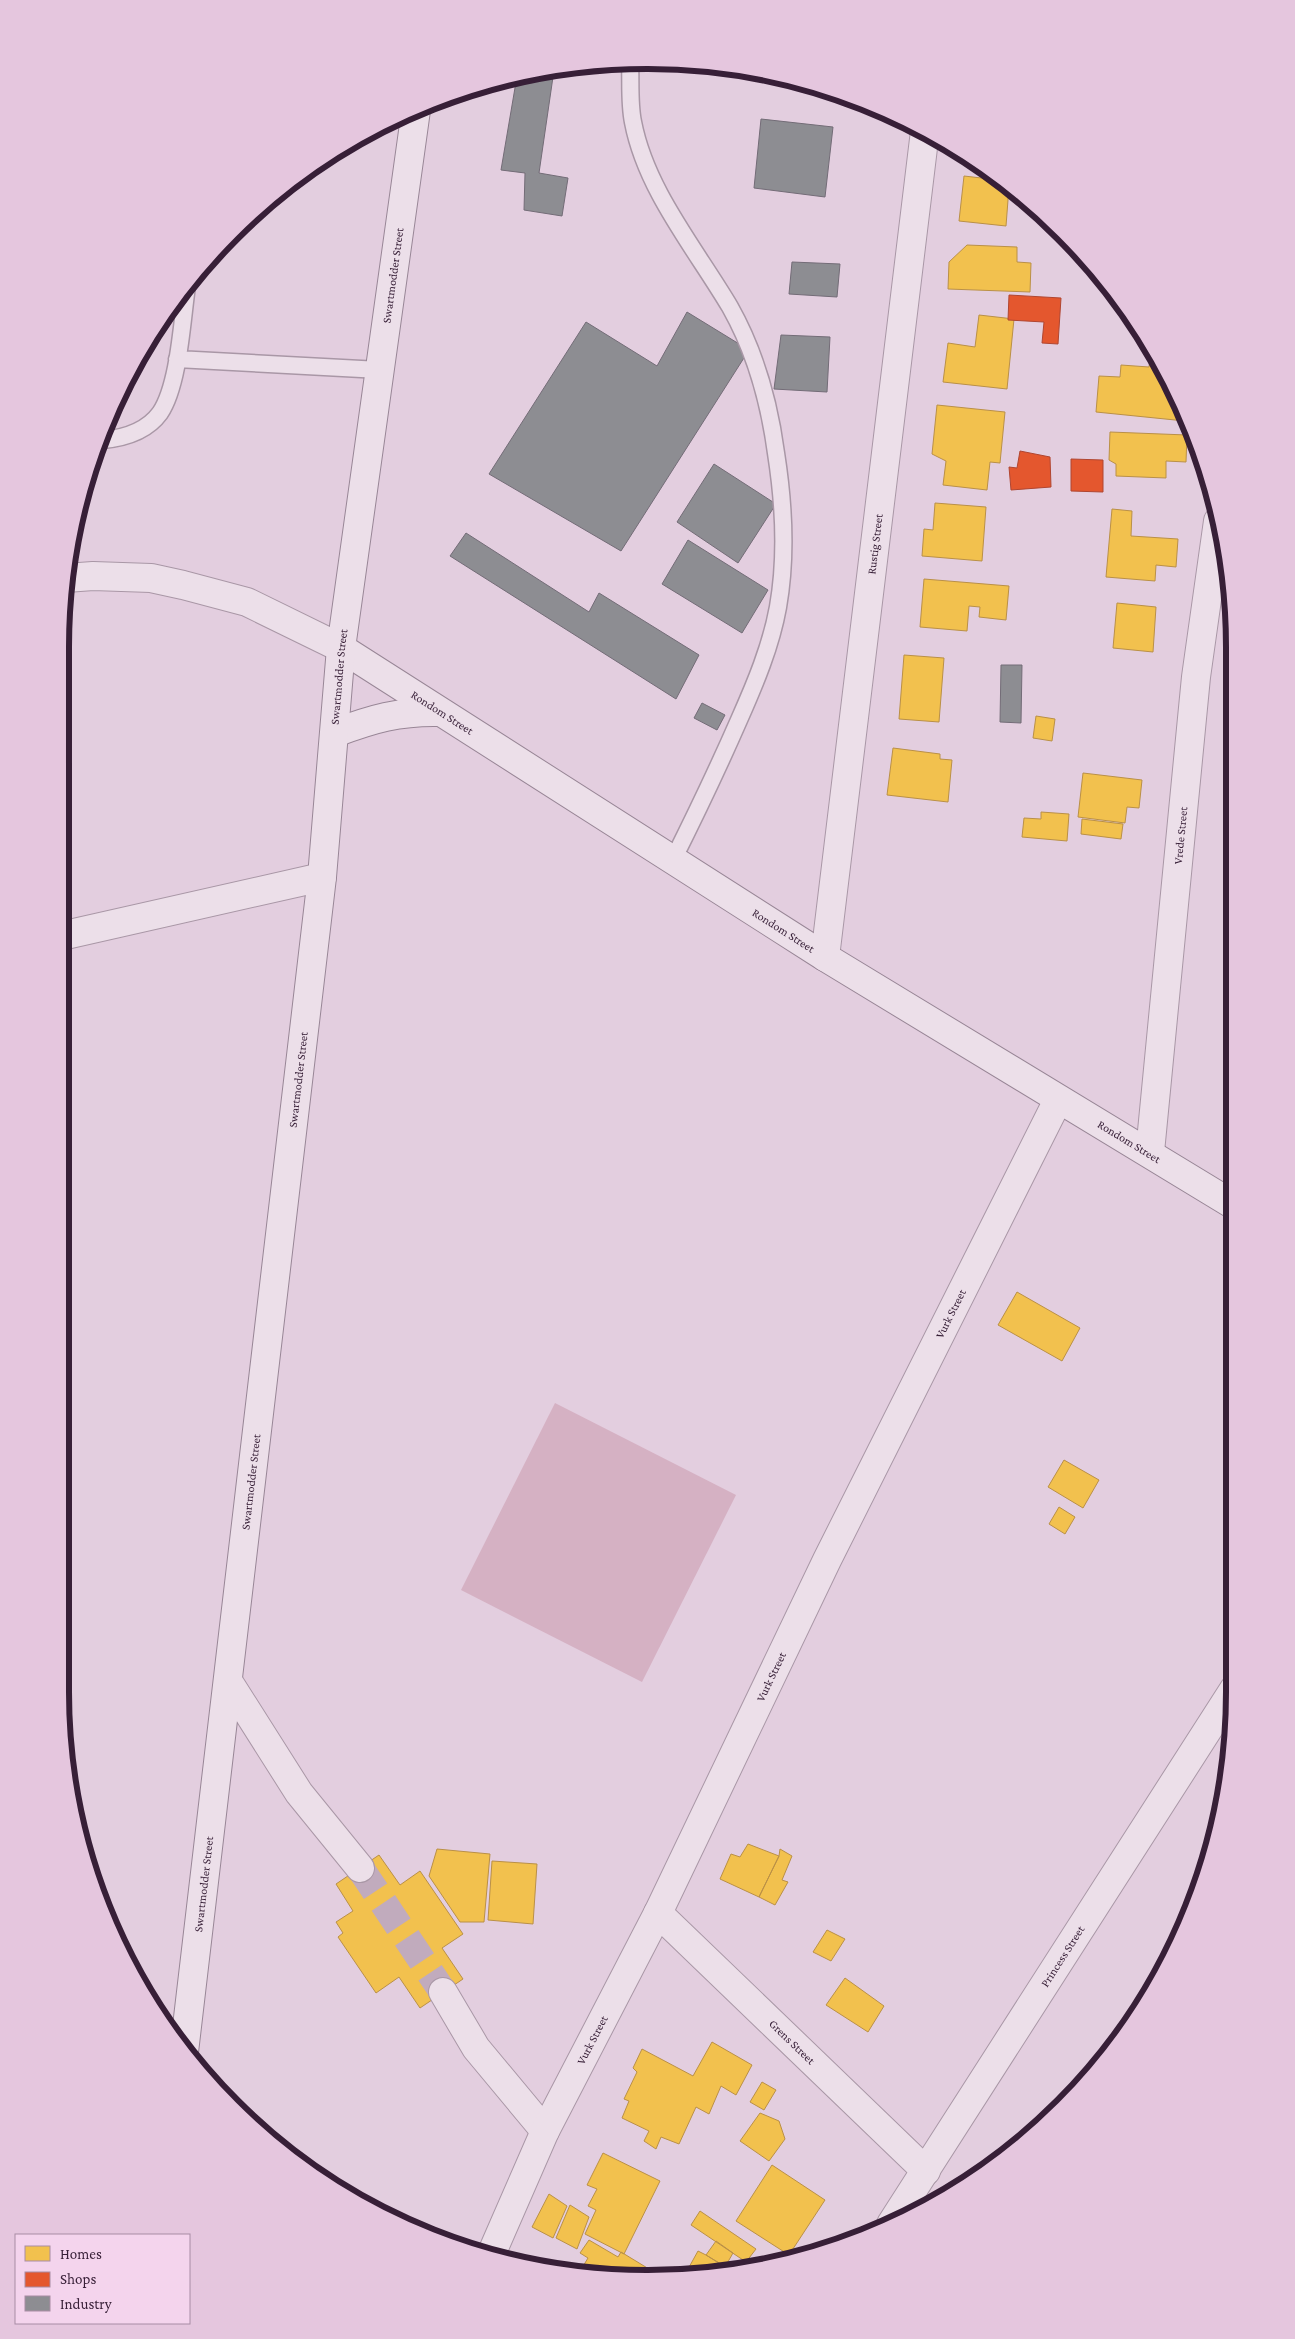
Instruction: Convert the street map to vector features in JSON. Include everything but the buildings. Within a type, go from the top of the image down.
[{"type":"street","name":"Swartmodder Street","points":[[185,2040],[322,877],[341,648],[415,118]]},
{"type":"street","name":"Rustig Street","points":[[825,957],[924,139]]},
{"type":"street","name":"Vrede Street","points":[[1150,1152],[1196,677],[1216,538]]},
{"type":"street","name":"Rondom Street","points":[[73,577],[92,576],[150,578],[248,602],[341,648],[825,957],[1058,1100],[1150,1152],[1226,1200]]},
{"type":"street","points":[[335,734],[374,719],[394,714],[413,711],[440,712]]},
{"type":"street","points":[[69,934],[322,877]]},
{"type":"street","name":"Vurk Street","points":[[493,2250],[545,2131],[658,1914],[827,1560],[1058,1100]]},
{"type":"street","points":[[228,1681],[299,1793],[360,1868]]},
{"type":"street","name":"Princess Street","points":[[898,2213],[1226,1702]]},
{"type":"street","name":"Grens Street","points":[[658,1914],[926,2171]]},
{"type":"street","points":[[443,1992],[476,2048],[545,2131]]},
{"type":"lane","points":[[630,69],[632,121],[644,161],[664,201],[730,309],[751,348],[762,379],[779,472],[784,530],[778,606],[769,644],[755,684],[713,780],[673,860]]},
{"type":"lane","points":[[108,440],[124,438],[142,428],[160,413],[169,390],[177,359],[185,299]]},
{"type":"lane","points":[[177,359],[380,370]]},
{"type":"shaded area","points":[[555,1403],[736,1495],[642,1682],[461,1590]]},
{"type":"tunnel","points":[[360,1868],[443,1992]]}]
